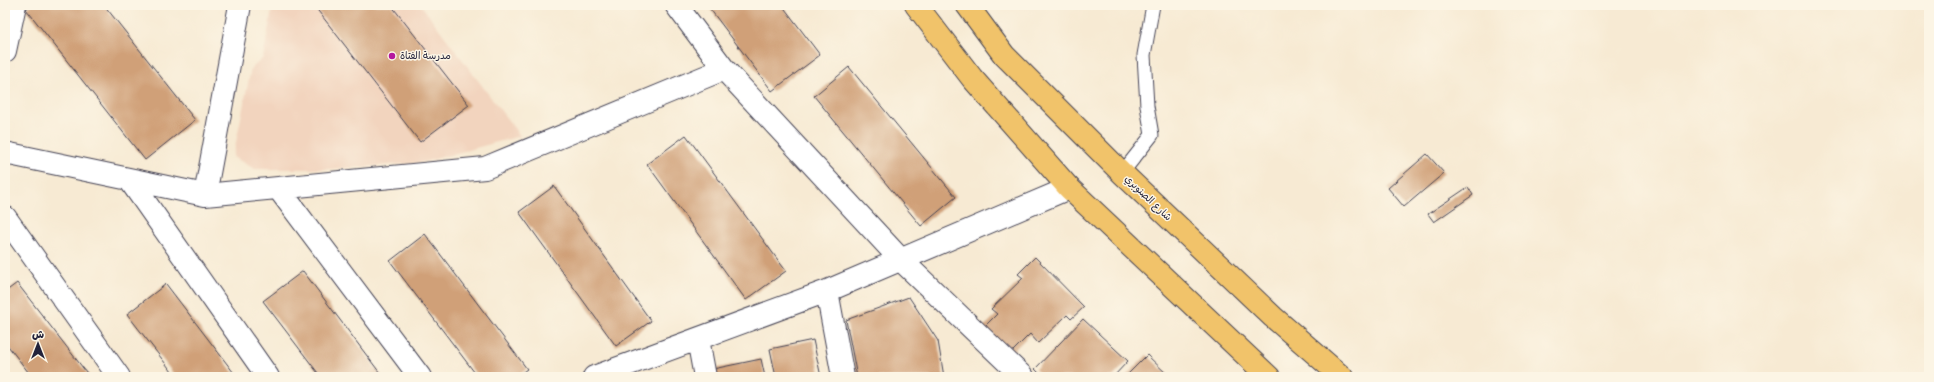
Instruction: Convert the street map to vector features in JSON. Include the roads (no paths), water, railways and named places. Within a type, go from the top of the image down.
[{"type":"main road","points":[[916,5],[972,78],[1069,188],[1269,377]]},
{"type":"main road","name":"شارع الصنوبري","points":[[967,5],[1004,55],[1122,173],[1272,317],[1342,377]]},
{"type":"street","points":[[5,51],[15,5]]},
{"type":"street","points":[[205,195],[240,5]]},
{"type":"street","points":[[676,5],[724,69],[902,261],[1022,377]]},
{"type":"street","points":[[5,153],[205,195],[485,168],[724,69]]},
{"type":"street","points":[[129,179],[268,377]]},
{"type":"street","points":[[278,188],[420,377]]},
{"type":"street","points":[[594,377],[827,291],[902,261],[1069,188]]},
{"type":"street","points":[[5,217],[119,377]]},
{"type":"street","points":[[827,291],[843,377]]},
{"type":"street","points":[[698,339],[705,377]]},
{"type":"lane","points":[[1122,173],[1152,135],[1147,106],[1144,55],[1153,5]]},
{"type":"place","name":"مدرسة الفتاة","points":[[392,56]]}]
